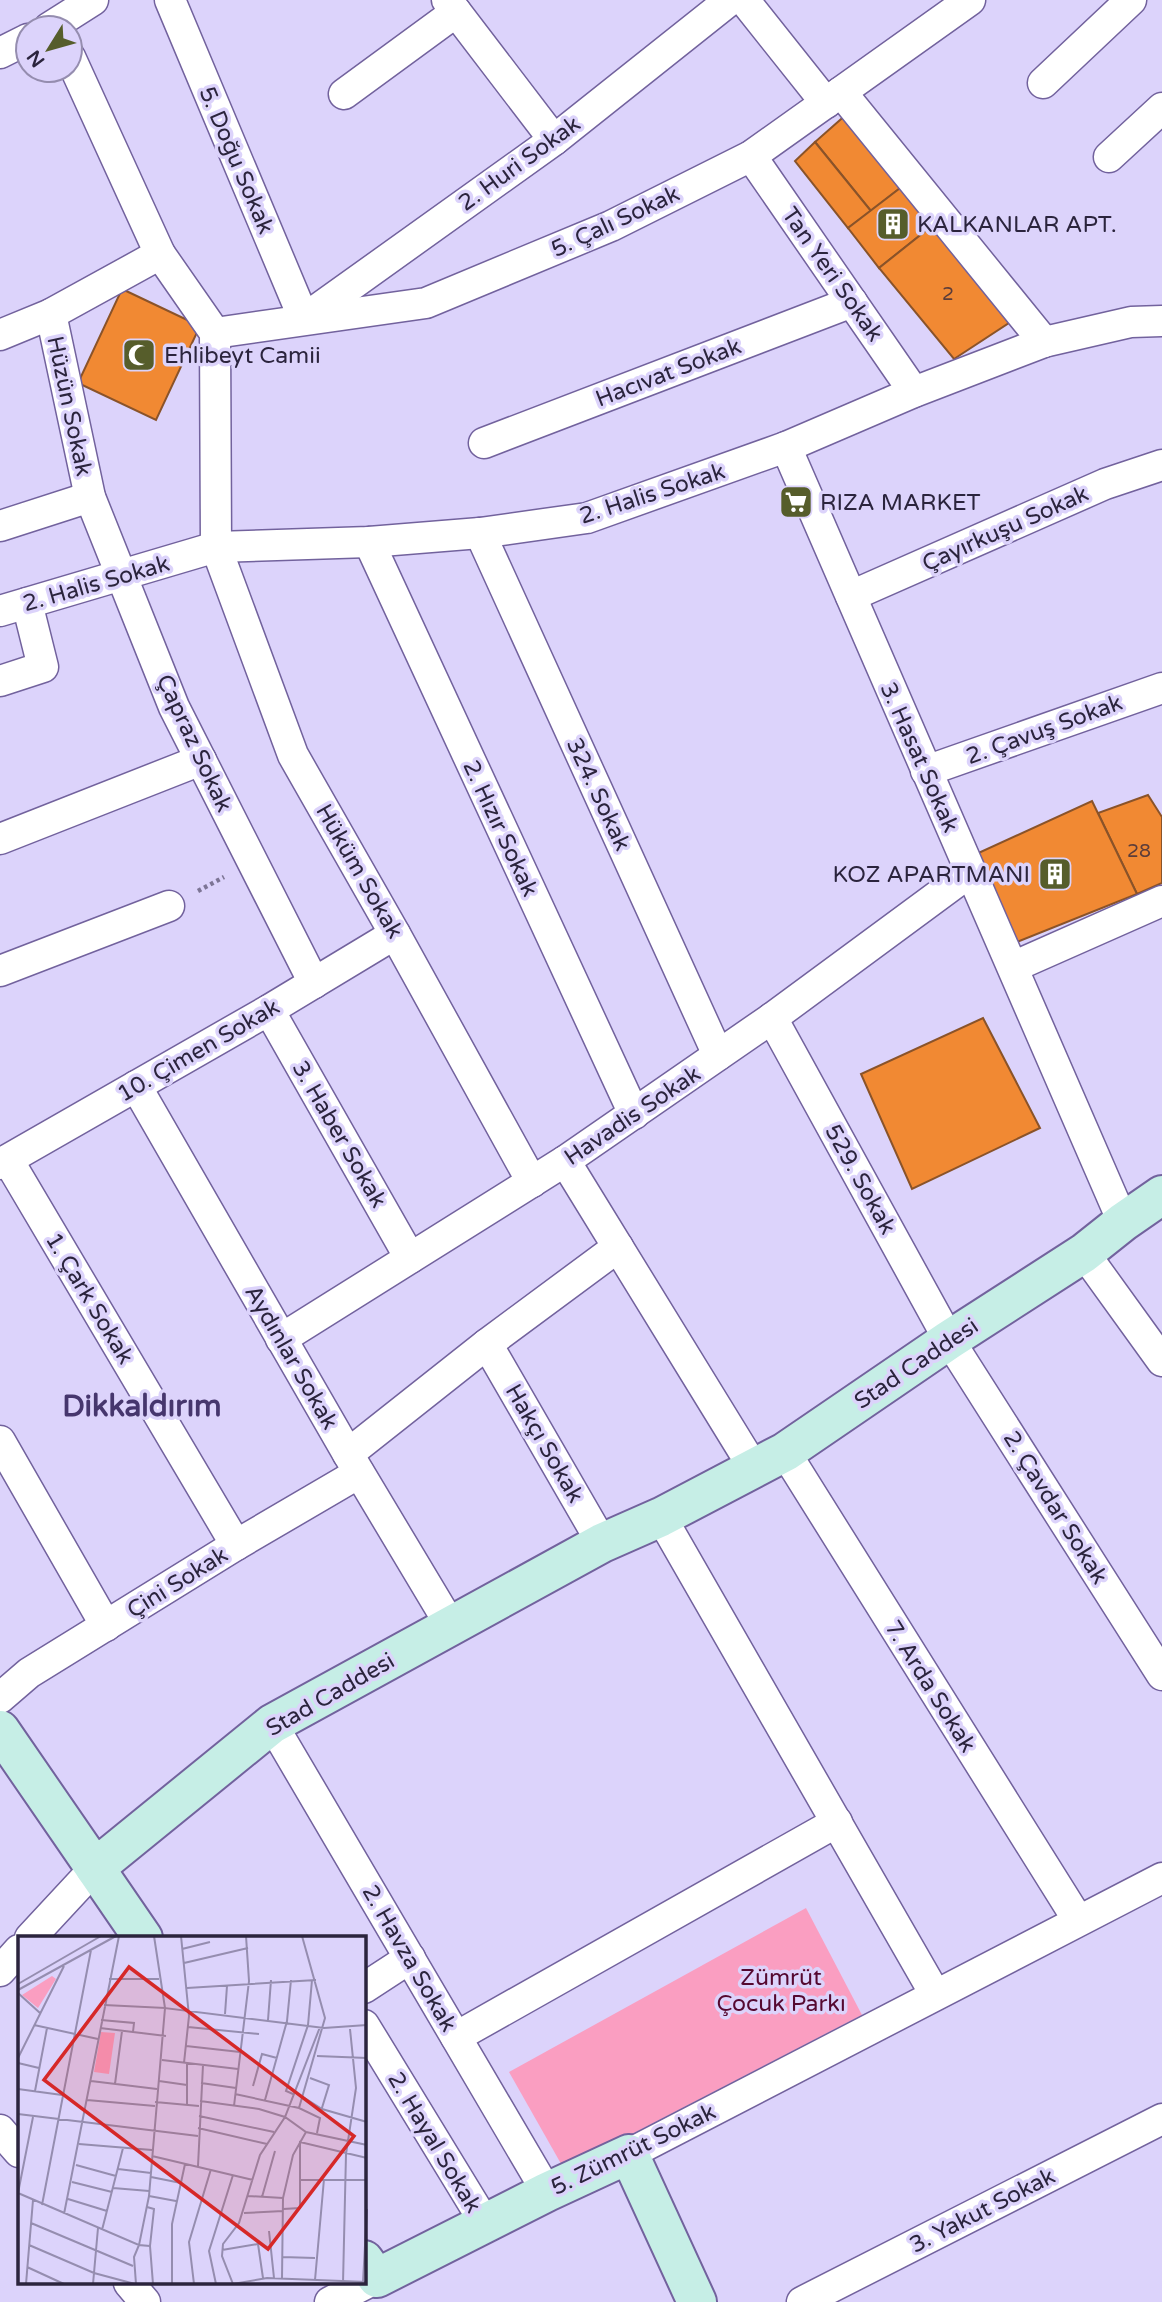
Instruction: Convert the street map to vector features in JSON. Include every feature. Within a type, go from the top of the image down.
[{"type":"street","points":[[64,14],[93,0]]},
{"type":"street","name":"5. Doğu Sokak","points":[[170,0],[304,319]]},
{"type":"street","name":"2. Huri Sokak","points":[[304,319],[554,140],[730,0]]},
{"type":"street","points":[[744,0],[834,98],[1044,342]]},
{"type":"street","name":"5. Çalı Sokak","points":[[215,333],[426,303],[611,226],[751,156],[970,0]]},
{"type":"street","points":[[1043,83],[1131,0]]},
{"type":"street","points":[[344,94],[452,6],[554,140]]},
{"type":"street","points":[[82,84],[160,254],[215,333],[216,547]]},
{"type":"street","points":[[1109,157],[1162,108]]},
{"type":"street","name":"Tan Yeri Sokak","points":[[751,156],[914,392]]},
{"type":"street","name":"Hüzün Sokak","points":[[90,497],[51,314],[160,254]]},
{"type":"street","name":"Hacıvat Sokak","points":[[484,443],[852,302]]},
{"type":"street","points":[[0,335],[51,314]]},
{"type":"street","name":"2. Halis Sokak","points":[[13,607],[216,547],[369,542],[480,533],[587,518],[786,447],[914,392],[1044,342],[1131,322],[1162,321]]},
{"type":"street","name":"3. Hasat Sokak","points":[[786,447],[1123,1222]]},
{"type":"street","name":"Çayırkuşu Sokak","points":[[850,596],[1105,485],[1162,465]]},
{"type":"street","points":[[0,517],[0,526],[90,497]]},
{"type":"street","name":"Çapraz Sokak","points":[[90,497],[174,706],[314,984]]},
{"type":"street","name":"324. Sokak","points":[[480,533],[718,1055]]},
{"type":"street","name":"2. Hızır Sokak","points":[[369,542],[634,1114]]},
{"type":"street","name":"Hüküm Sokak","points":[[216,547],[293,755],[396,934],[532,1182]]},
{"type":"street","points":[[0,681],[43,667],[13,607]]},
{"type":"street","name":"2. Çavuş Sokak","points":[[926,771],[1162,688]]},
{"type":"street","points":[[0,839],[201,760]]},
{"type":"street","name":"Havadis Sokak","points":[[281,1339],[565,1161],[772,1018],[970,872]]},
{"type":"street","points":[[1013,967],[1162,901]]},
{"type":"street","points":[[0,971],[169,906]]},
{"type":"street","name":"10. Çimen Sokak","points":[[4,1162],[396,934]]},
{"type":"street","name":"3. Haber Sokak","points":[[269,1010],[410,1258]]},
{"type":"street","name":"529. Sokak","points":[[772,1018],[949,1340]]},
{"type":"street","name":"Aydınlar Sokak","points":[[136,1086],[450,1626]]},
{"type":"street","name":"7. Arda Sokak","points":[[565,1161],[618,1247],[770,1461],[1078,1920]]},
{"type":"street","name":"1. Çark Sokak","points":[[4,1162],[236,1545]]},
{"type":"street","name":"Stad Caddesi","points":[[95,1868],[272,1724],[602,1543],[661,1517],[770,1461],[1084,1253],[1162,1195]]},
{"type":"street","name":"Çini Sokak","points":[[0,1698],[29,1673],[236,1545],[353,1463],[487,1344],[618,1247]]},
{"type":"street","points":[[1084,1253],[1162,1361]]},
{"type":"street","name":"2. Çavdar Sokak","points":[[949,1340],[1162,1675]]},
{"type":"street","name":"Hakçı Sokak","points":[[487,1344],[602,1543]]},
{"type":"street","points":[[0,1441],[106,1626]]},
{"type":"street","points":[[661,1517],[935,1994]]},
{"type":"street","name":"2. Havza Sokak","points":[[272,1724],[547,2192]]},
{"type":"street","points":[[0,1730],[142,1936]]},
{"type":"street","points":[[456,2037],[837,1822]]},
{"type":"street","points":[[32,1936],[95,1868]]},
{"type":"street","name":"5. Zümrüt Sokak","points":[[370,2269],[485,2224],[629,2154],[1162,1878]]},
{"type":"street","points":[[0,1971],[18,1951]]},
{"type":"street","points":[[366,1987],[410,1958]]},
{"type":"street","name":"2. Hayal Sokak","points":[[366,2028],[485,2224]]},
{"type":"street","name":"3. Yakut Sokak","points":[[802,2302],[1162,2119]]},
{"type":"street","points":[[0,2130],[18,2151]]},
{"type":"street","points":[[629,2154],[697,2302]]},
{"type":"street","points":[[130,2284],[145,2302]]},
{"type":"street","name":"5. Zümrüt Sokak","points":[[330,2302],[352,2284]]},
{"type":"path","points":[[169,906],[252,862]]},
{"type":"green space","name":"Zümrüt Çocuk Parkı","points":[[806,1908],[862,2015],[564,2169],[509,2072]]},
{"type":"building","points":[[848,113],[908,182],[871,211],[815,142]]},
{"type":"building","points":[[815,142],[871,211],[848,228],[795,161]]},
{"type":"building","name":"KALKANLAR APT.","points":[[908,182],[938,221],[879,268],[848,228]]},
{"type":"building","points":[[938,221],[1018,317],[954,359],[879,268]]},
{"type":"building","name":"Ehlibeyt Camii","points":[[122,289],[200,326],[156,420],[78,383]]},
{"type":"building","points":[[1148,795],[1162,817],[1162,883],[1137,894],[1098,813]]},
{"type":"building","name":"KOZ APARTMANI","points":[[1092,801],[1137,894],[1017,942],[974,855]]},
{"type":"building","points":[[983,1018],[1040,1128],[912,1189],[861,1074]]},
{"type":"place","name":"KALKANLAR APT.","points":[[893,224]]},
{"type":"place","name":"Ehlibeyt Camii","points":[[139,355]]},
{"type":"place","name":"RIZA MARKET","points":[[796,502]]},
{"type":"place","name":"KOZ APARTMANI","points":[[1055,874]]},
{"type":"district","name":"Dikkaldırım","points":[[142,1406]]}]
